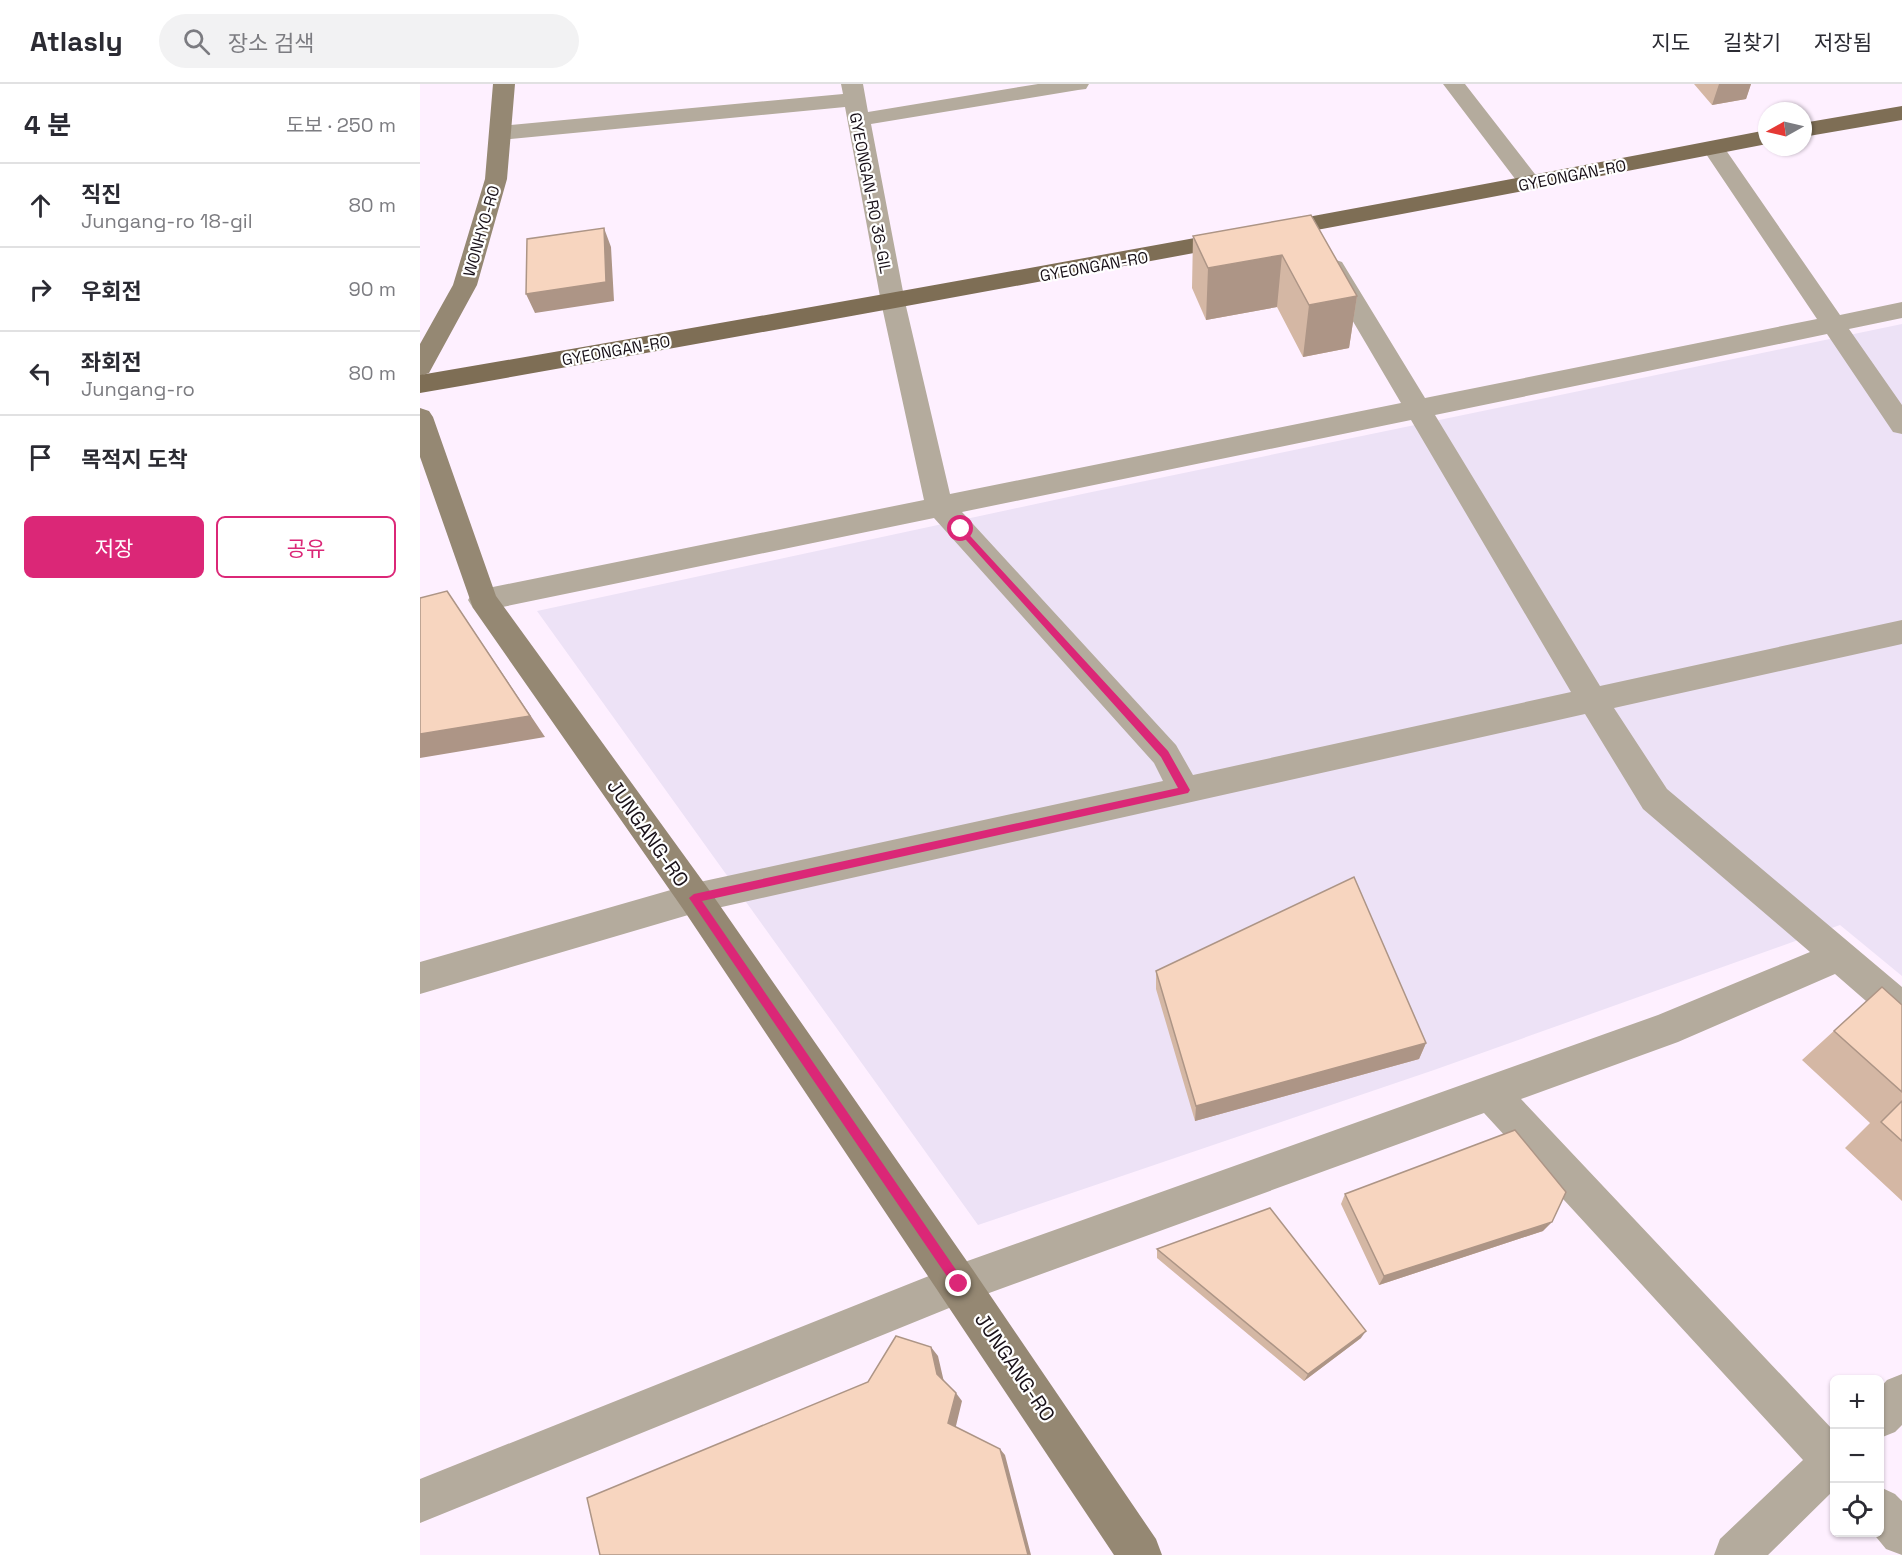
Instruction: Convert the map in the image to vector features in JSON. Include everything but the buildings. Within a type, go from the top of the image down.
[{"type":"main road","points":[[1812,128],[1902,113]]},
{"type":"main road","name":"GYEONGAN-RO","points":[[420,384],[893,302],[1308,226],[1758,139]]},
{"type":"street","name":"WONHYO-RO","points":[[420,367],[465,285],[496,179],[504,84]]},
{"type":"street","points":[[500,133],[854,101],[1078,84]]},
{"type":"street","points":[[1454,84],[1530,183]]},
{"type":"street","name":"GYEONGAN-RO 36-GIL","points":[[854,101],[893,302],[932,480],[940,506]]},
{"type":"street","points":[[1713,148],[1902,424]]},
{"type":"street","points":[[1308,226],[1592,700],[1655,799],[1902,1009]]},
{"type":"street","points":[[483,600],[1902,310]]},
{"type":"street","name":"JUNGANG-RO","points":[[420,417],[483,600],[694,898],[959,1284],[1140,1555]]},
{"type":"street","points":[[940,506],[1164,754],[1185,790]]},
{"type":"street","points":[[420,978],[694,898],[1902,632]]},
{"type":"street","points":[[420,1501],[959,1284],[1665,1030],[1839,956]]},
{"type":"street","points":[[1490,1093],[1830,1457]]},
{"type":"street","points":[[1884,1413],[1902,1395]]},
{"type":"street","points":[[1736,1555],[1830,1465]]},
{"type":"street","points":[[1884,1513],[1902,1533]]},
{"type":"shaded area","points":[[1902,324],[1902,976],[1840,925],[1434,1070],[978,1225],[537,611],[1087,493]]},
{"type":"route","points":[[959,1284],[694,898],[1185,790],[1164,754],[961,529]]}]
